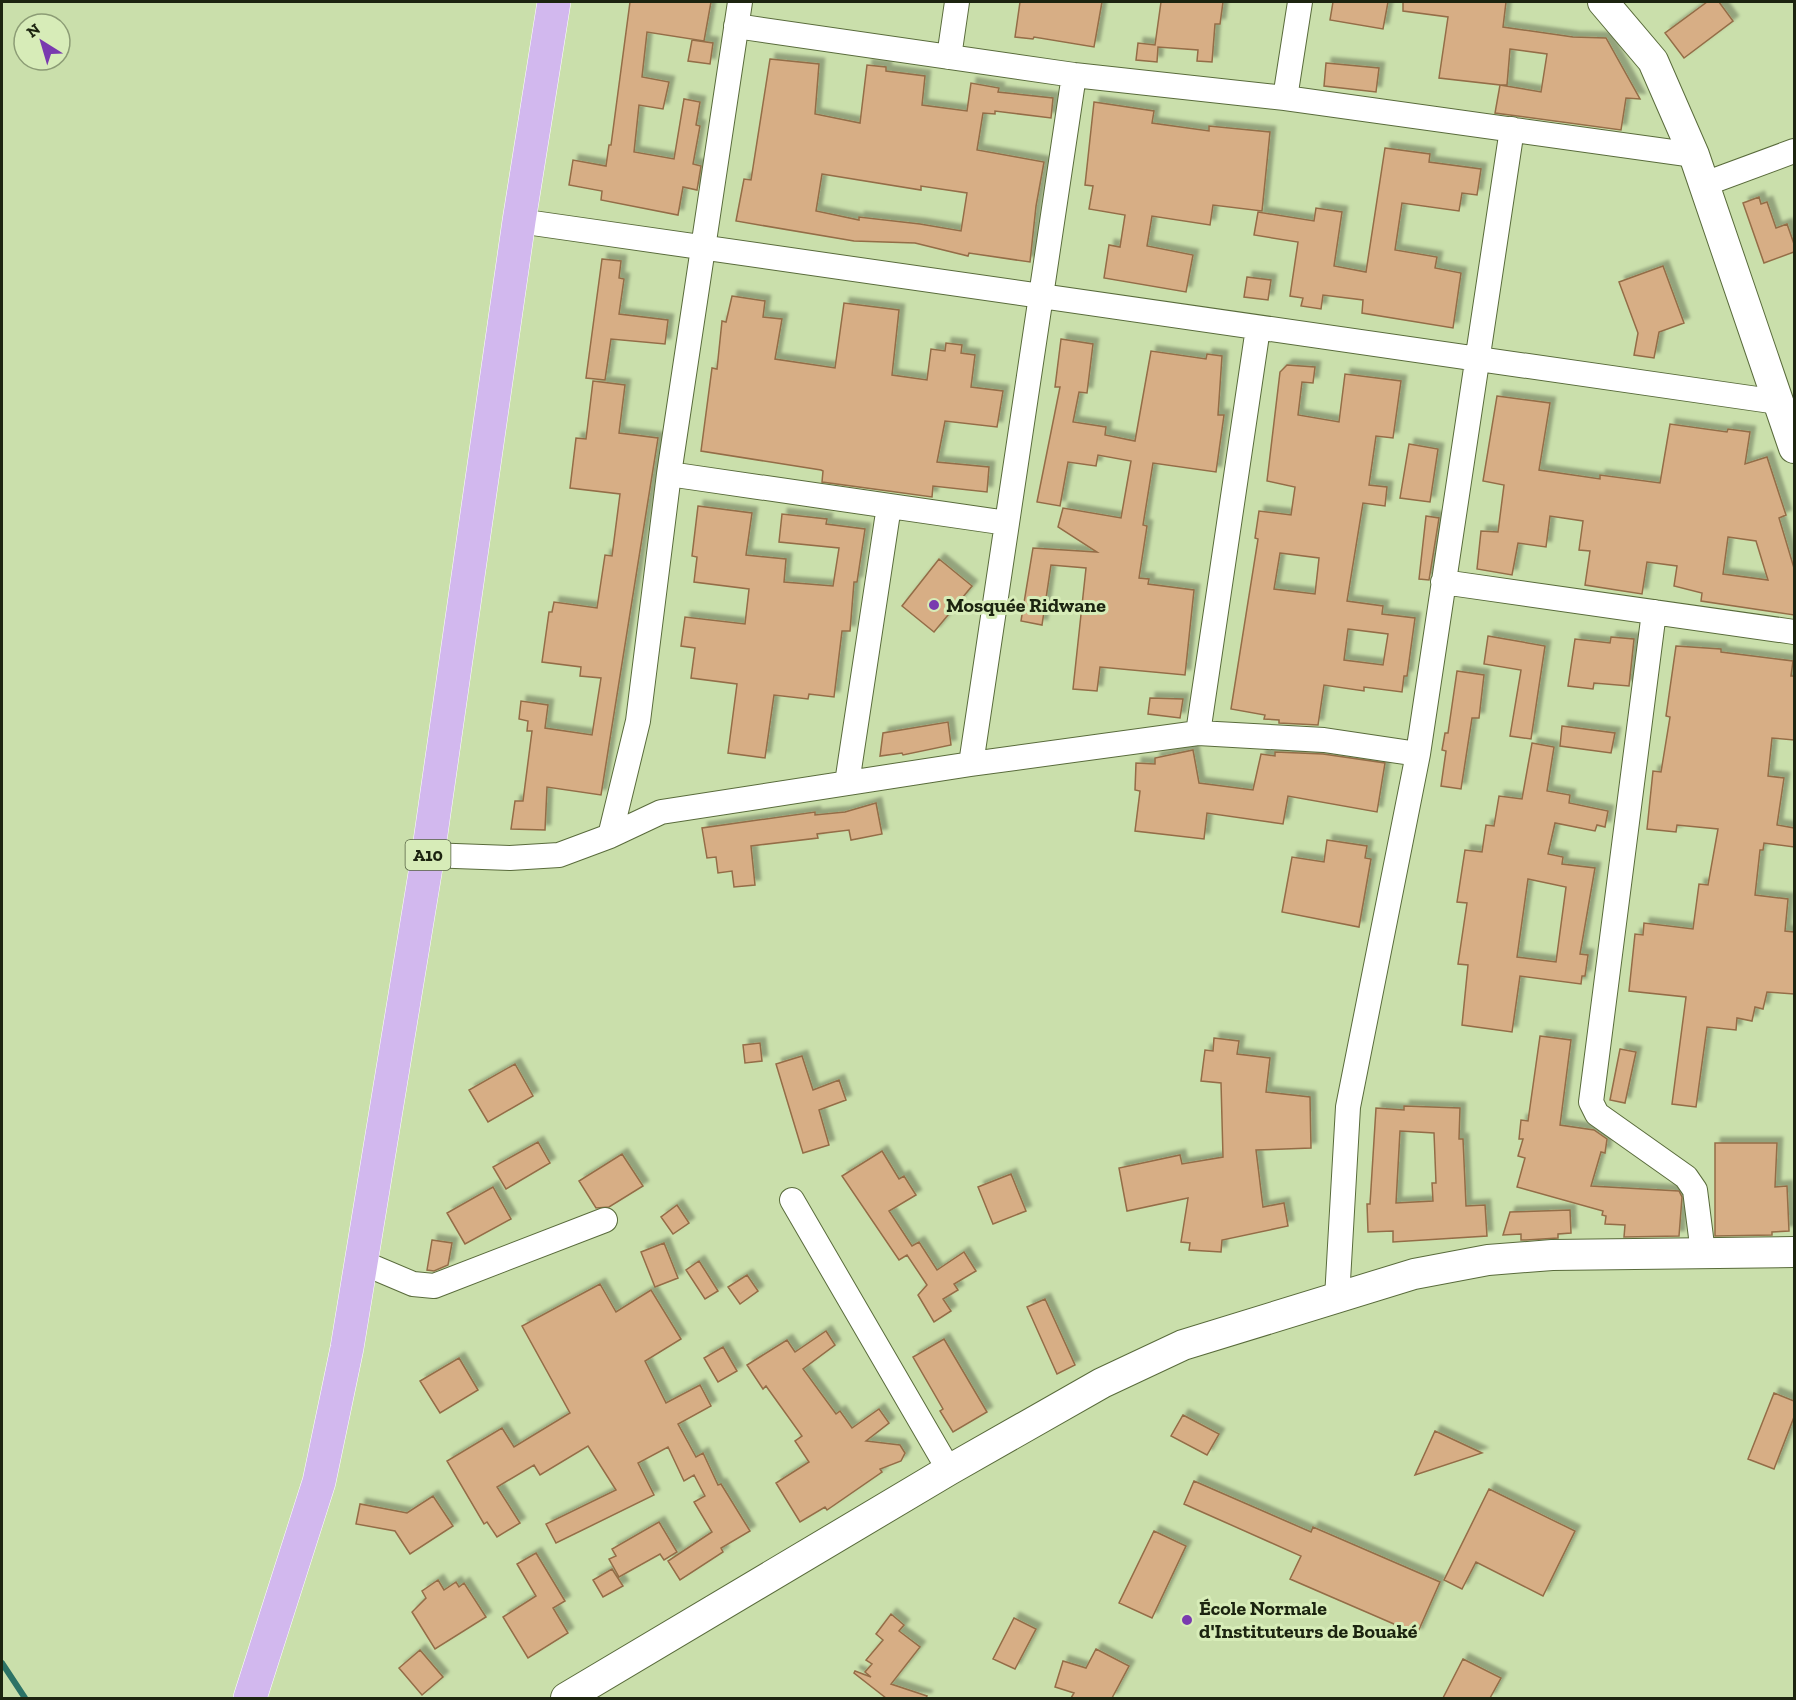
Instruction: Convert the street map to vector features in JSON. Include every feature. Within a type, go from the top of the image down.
[{"type":"main road","name":"A10","points":[[250,1698],[319,1482],[347,1348],[428,855],[519,220],[554,2]]},
{"type":"street","points":[[610,836],[638,722],[669,474],[740,2]]},
{"type":"street","points":[[949,57],[957,2]]},
{"type":"street","points":[[1285,98],[1300,2]]},
{"type":"street","points":[[1603,2],[1653,61],[1694,155],[1702,185],[1794,448]]},
{"type":"street","points":[[736,26],[1074,75],[1285,98],[1694,155]]},
{"type":"street","points":[[971,764],[1074,75]]},
{"type":"street","points":[[1336,1298],[1348,1107],[1418,754],[1512,129]]},
{"type":"street","points":[[1702,185],[1794,151]]},
{"type":"street","points":[[519,220],[1778,402]]},
{"type":"street","points":[[1198,733],[1258,328]]},
{"type":"street","points":[[669,474],[1007,523]]},
{"type":"street","points":[[847,783],[889,506]]},
{"type":"street","points":[[1443,582],[1794,632]]},
{"type":"street","points":[[1654,612],[1591,1102],[1597,1114],[1686,1177],[1695,1190],[1703,1253]]},
{"type":"street","points":[[428,855],[510,858],[559,855],[610,836],[661,812],[971,764],[1198,733],[1324,740],[1418,754]]},
{"type":"street","points":[[792,1200],[949,1470]]},
{"type":"street","points":[[361,1262],[413,1284],[434,1286],[605,1220]]},
{"type":"street","points":[[566,1698],[949,1470],[1102,1383],[1183,1345],[1414,1274],[1488,1260],[1552,1255],[1794,1252]]},
{"type":"building","points":[[630,2],[711,2],[704,41],[647,32],[642,77],[669,82],[663,109],[639,105],[634,152],[674,159],[684,99],[700,102],[696,125],[700,126],[693,164],[701,166],[697,190],[683,187],[678,215],[601,200],[602,191],[569,185],[573,160],[606,166],[609,145],[611,145]]},
{"type":"building","points":[[1020,2],[1102,2],[1094,47],[1034,37],[1033,39],[1015,37]]},
{"type":"building","points":[[1161,2],[1223,2],[1220,24],[1215,24],[1212,62],[1197,61],[1198,50],[1158,47],[1157,62],[1136,60],[1138,43],[1155,45]]},
{"type":"building","points":[[1333,2],[1388,2],[1383,29],[1330,20]]},
{"type":"building","points":[[1403,2],[1506,2],[1503,27],[1573,37],[1606,38],[1640,99],[1626,98],[1621,130],[1495,113],[1500,85],[1439,78],[1448,17],[1403,11]],"holes":[[[1510,49],[1547,54],[1541,92],[1500,85],[1507,85]]]},
{"type":"building","points":[[1707,2],[1719,2],[1733,21],[1684,58],[1665,33]]},
{"type":"building","points":[[692,40],[713,43],[710,64],[688,61]]},
{"type":"building","points":[[770,59],[819,64],[815,114],[860,123],[867,65],[886,67],[886,71],[925,76],[922,105],[967,111],[971,83],[999,88],[998,92],[1053,98],[1051,118],[995,111],[995,114],[983,113],[977,150],[1044,162],[1036,206],[1030,262],[969,253],[968,256],[915,243],[854,241],[736,221],[744,179],[751,180]],"holes":[[[822,174],[921,190],[921,186],[967,193],[961,231],[859,217],[859,220],[816,211]]]},
{"type":"building","points":[[1326,63],[1379,68],[1376,92],[1324,86]]},
{"type":"building","points":[[1094,102],[1154,111],[1152,123],[1209,131],[1209,126],[1270,132],[1262,211],[1213,205],[1210,225],[1152,216],[1147,246],[1193,255],[1186,292],[1104,278],[1109,245],[1120,247],[1125,215],[1089,209],[1093,186],[1085,185]]},
{"type":"building","points":[[1385,148],[1430,154],[1429,162],[1481,169],[1477,195],[1462,193],[1459,211],[1402,203],[1395,250],[1437,257],[1435,268],[1461,273],[1453,328],[1362,313],[1363,300],[1323,295],[1321,309],[1301,306],[1303,298],[1290,296],[1298,242],[1254,235],[1258,212],[1314,221],[1316,208],[1342,212],[1334,266],[1366,272]]},
{"type":"building","points":[[1759,197],[1761,204],[1767,202],[1776,228],[1787,224],[1794,244],[1794,252],[1764,263],[1743,203]]},
{"type":"building","points":[[602,259],[621,261],[619,278],[624,279],[619,314],[668,320],[665,344],[611,339],[605,380],[586,378]]},
{"type":"building","points":[[1663,266],[1684,323],[1659,332],[1654,358],[1634,355],[1638,333],[1619,282]]},
{"type":"building","points":[[1247,277],[1271,280],[1268,300],[1244,297]]},
{"type":"building","points":[[732,296],[765,301],[763,317],[782,319],[775,359],[835,368],[844,303],[899,310],[892,375],[927,380],[931,349],[945,351],[946,343],[962,345],[961,353],[975,355],[971,387],[1003,391],[997,427],[945,421],[937,462],[989,467],[987,492],[933,486],[932,497],[822,482],[823,471],[821,470],[701,451],[712,368],[717,369],[722,321],[726,322]]},
{"type":"building","points":[[1061,339],[1093,344],[1087,393],[1079,392],[1073,422],[1106,427],[1105,435],[1135,441],[1151,351],[1206,359],[1207,354],[1222,356],[1218,415],[1224,415],[1216,472],[1153,463],[1143,525],[1147,526],[1139,578],[1149,579],[1148,584],[1194,590],[1185,675],[1100,667],[1097,691],[1073,689],[1086,568],[1051,565],[1042,625],[1021,621],[1033,548],[1097,552],[1058,527],[1063,508],[1121,518],[1131,461],[1098,455],[1096,466],[1068,462],[1060,506],[1037,502],[1060,387],[1055,387]]},
{"type":"building","points":[[1287,365],[1315,367],[1313,383],[1302,382],[1298,415],[1339,422],[1345,374],[1401,381],[1393,438],[1376,436],[1369,485],[1387,487],[1385,506],[1363,503],[1347,601],[1383,606],[1382,614],[1415,618],[1407,676],[1404,676],[1402,692],[1364,687],[1364,691],[1324,685],[1318,725],[1279,723],[1279,720],[1264,719],[1265,715],[1231,709],[1258,539],[1255,538],[1259,511],[1291,515],[1295,487],[1267,481],[1280,372]],"holes":[[[1280,553],[1319,558],[1315,594],[1274,589]],[[1348,629],[1388,634],[1383,665],[1344,660]]]},
{"type":"building","points":[[593,381],[625,385],[619,433],[658,438],[601,795],[547,787],[545,830],[511,829],[515,801],[523,801],[532,731],[527,731],[528,721],[519,719],[521,701],[548,705],[545,728],[592,735],[601,678],[580,676],[581,667],[542,662],[549,612],[552,612],[554,602],[597,608],[605,555],[612,556],[620,494],[570,488],[576,438],[586,439]]},
{"type":"building","points":[[1497,396],[1550,403],[1539,470],[1600,479],[1600,475],[1660,483],[1670,424],[1727,432],[1728,429],[1750,432],[1745,464],[1767,457],[1786,515],[1779,518],[1794,568],[1794,615],[1701,601],[1702,593],[1674,586],[1677,566],[1647,562],[1642,594],[1585,585],[1590,551],[1579,550],[1583,521],[1550,516],[1546,547],[1518,543],[1512,575],[1477,569],[1481,531],[1498,532],[1504,485],[1483,481]],"holes":[[[1728,537],[1756,541],[1768,580],[1723,574]]]},
{"type":"building","points":[[1409,444],[1438,449],[1430,502],[1400,498]]},
{"type":"building","points":[[698,506],[752,513],[746,555],[786,559],[784,582],[833,586],[839,548],[779,542],[782,514],[827,519],[826,524],[865,529],[857,582],[854,582],[850,631],[842,631],[834,697],[809,694],[808,699],[774,695],[765,758],[728,753],[737,684],[691,678],[695,648],[681,646],[685,617],[745,624],[749,589],[694,582],[697,557],[692,556]]},
{"type":"building","points":[[1426,516],[1439,518],[1429,580],[1419,579]]},
{"type":"building","points":[[939,559],[972,586],[934,632],[902,606]]},
{"type":"building","points":[[1488,636],[1545,646],[1531,739],[1510,736],[1521,670],[1484,664]]},
{"type":"building","points":[[1611,637],[1634,639],[1629,686],[1594,683],[1593,689],[1568,686],[1575,639],[1610,643]]},
{"type":"building","points":[[1676,646],[1721,649],[1721,652],[1793,661],[1791,676],[1794,676],[1794,740],[1772,738],[1768,776],[1784,778],[1777,825],[1794,828],[1794,847],[1764,843],[1763,850],[1760,850],[1755,895],[1788,899],[1785,931],[1794,932],[1794,994],[1767,992],[1763,1009],[1755,1007],[1752,1021],[1737,1018],[1736,1030],[1707,1027],[1696,1107],[1672,1104],[1686,997],[1629,991],[1635,934],[1643,935],[1644,923],[1693,929],[1699,884],[1708,885],[1718,829],[1677,825],[1676,832],[1647,829],[1653,771],[1661,772],[1670,717],[1666,716]]},
{"type":"building","points":[[1457,671],[1484,675],[1479,718],[1472,718],[1461,789],[1441,786],[1446,751],[1442,750],[1445,733],[1448,733]]},
{"type":"building","points":[[1150,698],[1183,699],[1180,718],[1148,714]]},
{"type":"building","points":[[948,722],[951,745],[903,755],[902,753],[880,756],[883,733]]},
{"type":"building","points":[[1562,726],[1615,733],[1611,753],[1560,746]]},
{"type":"building","points":[[1532,743],[1554,747],[1547,791],[1570,795],[1569,803],[1608,811],[1605,827],[1597,825],[1595,831],[1555,823],[1548,854],[1563,857],[1562,864],[1595,868],[1580,954],[1588,955],[1585,976],[1582,976],[1581,984],[1520,976],[1512,1032],[1462,1025],[1468,965],[1458,964],[1467,903],[1457,902],[1465,850],[1482,852],[1486,825],[1494,826],[1499,796],[1522,799]],"holes":[[[1528,879],[1566,887],[1556,962],[1517,957]]]},
{"type":"building","points":[[1193,750],[1199,783],[1253,790],[1261,754],[1275,756],[1275,752],[1323,754],[1385,763],[1377,812],[1288,796],[1283,824],[1207,813],[1204,839],[1135,831],[1140,791],[1135,790],[1136,763],[1155,764],[1155,758]]},
{"type":"building","points":[[876,803],[882,834],[851,840],[849,830],[817,834],[818,838],[751,846],[755,885],[734,887],[732,871],[718,873],[716,857],[707,858],[702,828],[815,812],[815,815],[845,812]]},
{"type":"building","points":[[1327,840],[1367,846],[1365,858],[1371,859],[1359,927],[1282,912],[1292,857],[1324,862]]},
{"type":"building","points":[[1540,1036],[1571,1040],[1560,1125],[1594,1130],[1607,1139],[1605,1153],[1601,1152],[1591,1186],[1679,1191],[1682,1197],[1679,1236],[1624,1237],[1625,1225],[1605,1224],[1606,1216],[1602,1215],[1603,1211],[1517,1187],[1525,1158],[1518,1156],[1523,1139],[1519,1139],[1521,1120],[1528,1121]]},
{"type":"building","points":[[1214,1038],[1239,1041],[1237,1054],[1270,1058],[1266,1092],[1310,1097],[1311,1148],[1256,1150],[1263,1207],[1284,1203],[1288,1226],[1222,1240],[1221,1252],[1189,1250],[1190,1243],[1181,1242],[1188,1198],[1127,1211],[1119,1168],[1180,1155],[1182,1164],[1223,1157],[1221,1083],[1201,1081],[1205,1050],[1213,1051]]},
{"type":"building","points":[[760,1043],[762,1061],[745,1063],[743,1045]]},
{"type":"building","points":[[1620,1049],[1636,1052],[1625,1103],[1610,1100]]},
{"type":"building","points":[[802,1056],[813,1090],[839,1080],[846,1100],[819,1110],[829,1145],[803,1153],[776,1064]]},
{"type":"building","points":[[515,1064],[533,1096],[488,1122],[469,1090]]},
{"type":"building","points":[[1404,1106],[1460,1108],[1459,1139],[1463,1139],[1466,1206],[1485,1205],[1487,1236],[1393,1242],[1393,1231],[1368,1232],[1367,1204],[1370,1204],[1376,1108],[1404,1110]],"holes":[[[1400,1131],[1434,1133],[1436,1183],[1432,1183],[1433,1201],[1396,1203]]]},
{"type":"building","points":[[538,1142],[550,1163],[506,1189],[493,1167]]},
{"type":"building","points":[[1715,1143],[1777,1143],[1775,1187],[1787,1186],[1789,1231],[1772,1232],[1772,1235],[1715,1236]]},
{"type":"building","points":[[882,1151],[899,1179],[904,1176],[916,1195],[889,1211],[912,1246],[919,1242],[937,1270],[964,1252],[976,1271],[954,1284],[958,1290],[943,1299],[951,1311],[934,1322],[918,1295],[927,1285],[907,1255],[899,1260],[842,1176]]},
{"type":"building","points":[[622,1154],[643,1186],[609,1207],[596,1208],[579,1181]]},
{"type":"building","points":[[1011,1174],[1026,1211],[993,1224],[978,1187]]},
{"type":"building","points":[[493,1187],[511,1219],[465,1244],[447,1213]]},
{"type":"building","points":[[677,1205],[689,1223],[673,1234],[661,1217]]},
{"type":"building","points":[[1570,1210],[1571,1233],[1558,1234],[1558,1238],[1521,1240],[1521,1234],[1503,1235],[1510,1212]]},
{"type":"building","points":[[432,1240],[452,1243],[448,1265],[434,1271],[427,1270]]},
{"type":"building","points":[[664,1243],[678,1278],[655,1287],[641,1252]]},
{"type":"building","points":[[699,1261],[718,1291],[705,1299],[686,1270]]},
{"type":"building","points":[[747,1275],[758,1291],[740,1304],[728,1287]]},
{"type":"building","points":[[600,1284],[616,1312],[651,1290],[681,1339],[645,1361],[666,1403],[700,1385],[711,1406],[678,1424],[696,1457],[703,1453],[718,1485],[721,1484],[750,1531],[721,1548],[723,1552],[680,1580],[668,1561],[712,1532],[694,1502],[705,1496],[694,1475],[684,1481],[668,1447],[638,1463],[654,1495],[556,1543],[546,1524],[616,1490],[588,1446],[540,1475],[534,1465],[497,1487],[520,1523],[497,1537],[487,1522],[484,1524],[447,1461],[502,1428],[514,1447],[570,1413],[522,1326]]},
{"type":"building","points":[[1045,1299],[1075,1365],[1057,1374],[1027,1307]]},
{"type":"building","points":[[826,1331],[835,1345],[803,1369],[836,1414],[840,1411],[852,1428],[879,1409],[889,1423],[866,1441],[900,1445],[905,1453],[901,1461],[880,1469],[882,1472],[827,1510],[825,1507],[800,1522],[776,1483],[809,1462],[795,1441],[802,1436],[766,1386],[763,1389],[747,1365],[787,1340],[795,1352]]},
{"type":"building","points":[[944,1339],[987,1412],[953,1432],[940,1411],[943,1409],[913,1357]]},
{"type":"building","points":[[723,1347],[737,1371],[718,1382],[704,1358]]},
{"type":"building","points":[[459,1358],[478,1390],[440,1413],[420,1381]]},
{"type":"building","points":[[1774,1393],[1794,1401],[1794,1417],[1774,1469],[1748,1459]]},
{"type":"building","points":[[1183,1415],[1219,1434],[1207,1455],[1171,1436]]},
{"type":"building","points":[[1435,1431],[1482,1453],[1415,1475]]},
{"type":"building","points":[[1194,1481],[1311,1532],[1313,1527],[1440,1582],[1417,1634],[1290,1579],[1301,1556],[1184,1504]]},
{"type":"building","points":[[1489,1489],[1575,1531],[1543,1596],[1476,1562],[1462,1589],[1444,1580]]},
{"type":"building","points":[[433,1496],[453,1526],[410,1554],[395,1531],[356,1524],[360,1504],[407,1513]]},
{"type":"building","points":[[659,1522],[677,1552],[664,1560],[660,1554],[619,1577],[609,1559],[616,1556],[612,1549]]},
{"type":"building","points":[[1154,1531],[1186,1546],[1152,1618],[1119,1603]]},
{"type":"building","points":[[536,1553],[565,1601],[553,1608],[568,1633],[528,1658],[503,1617],[536,1596],[517,1564]]},
{"type":"building","points":[[612,1569],[623,1586],[603,1597],[593,1580]]},
{"type":"building","points":[[438,1580],[444,1590],[456,1582],[459,1587],[464,1583],[486,1617],[435,1649],[412,1612],[426,1598],[422,1591]]},
{"type":"building","points":[[891,1614],[904,1625],[899,1631],[920,1647],[891,1684],[927,1696],[926,1698],[886,1698],[854,1673],[855,1671],[871,1677],[865,1672],[872,1664],[866,1660],[883,1640],[876,1634]]},
{"type":"building","points":[[1014,1618],[1036,1629],[1015,1669],[993,1659]]},
{"type":"building","points":[[1096,1649],[1129,1666],[1112,1698],[1071,1698],[1074,1693],[1055,1687],[1063,1661],[1086,1668]]},
{"type":"building","points":[[420,1650],[443,1677],[422,1695],[399,1668]]},
{"type":"building","points":[[1463,1659],[1501,1678],[1490,1698],[1443,1698]]},
{"type":"waterway","points":[[2,1663],[25,1698]]},
{"type":"place","name":"Mosquée Ridwane","points":[[934,605]]},
{"type":"place","name":"École Normale d'Instituteurs de Bouaké","points":[[1187,1620]]}]
